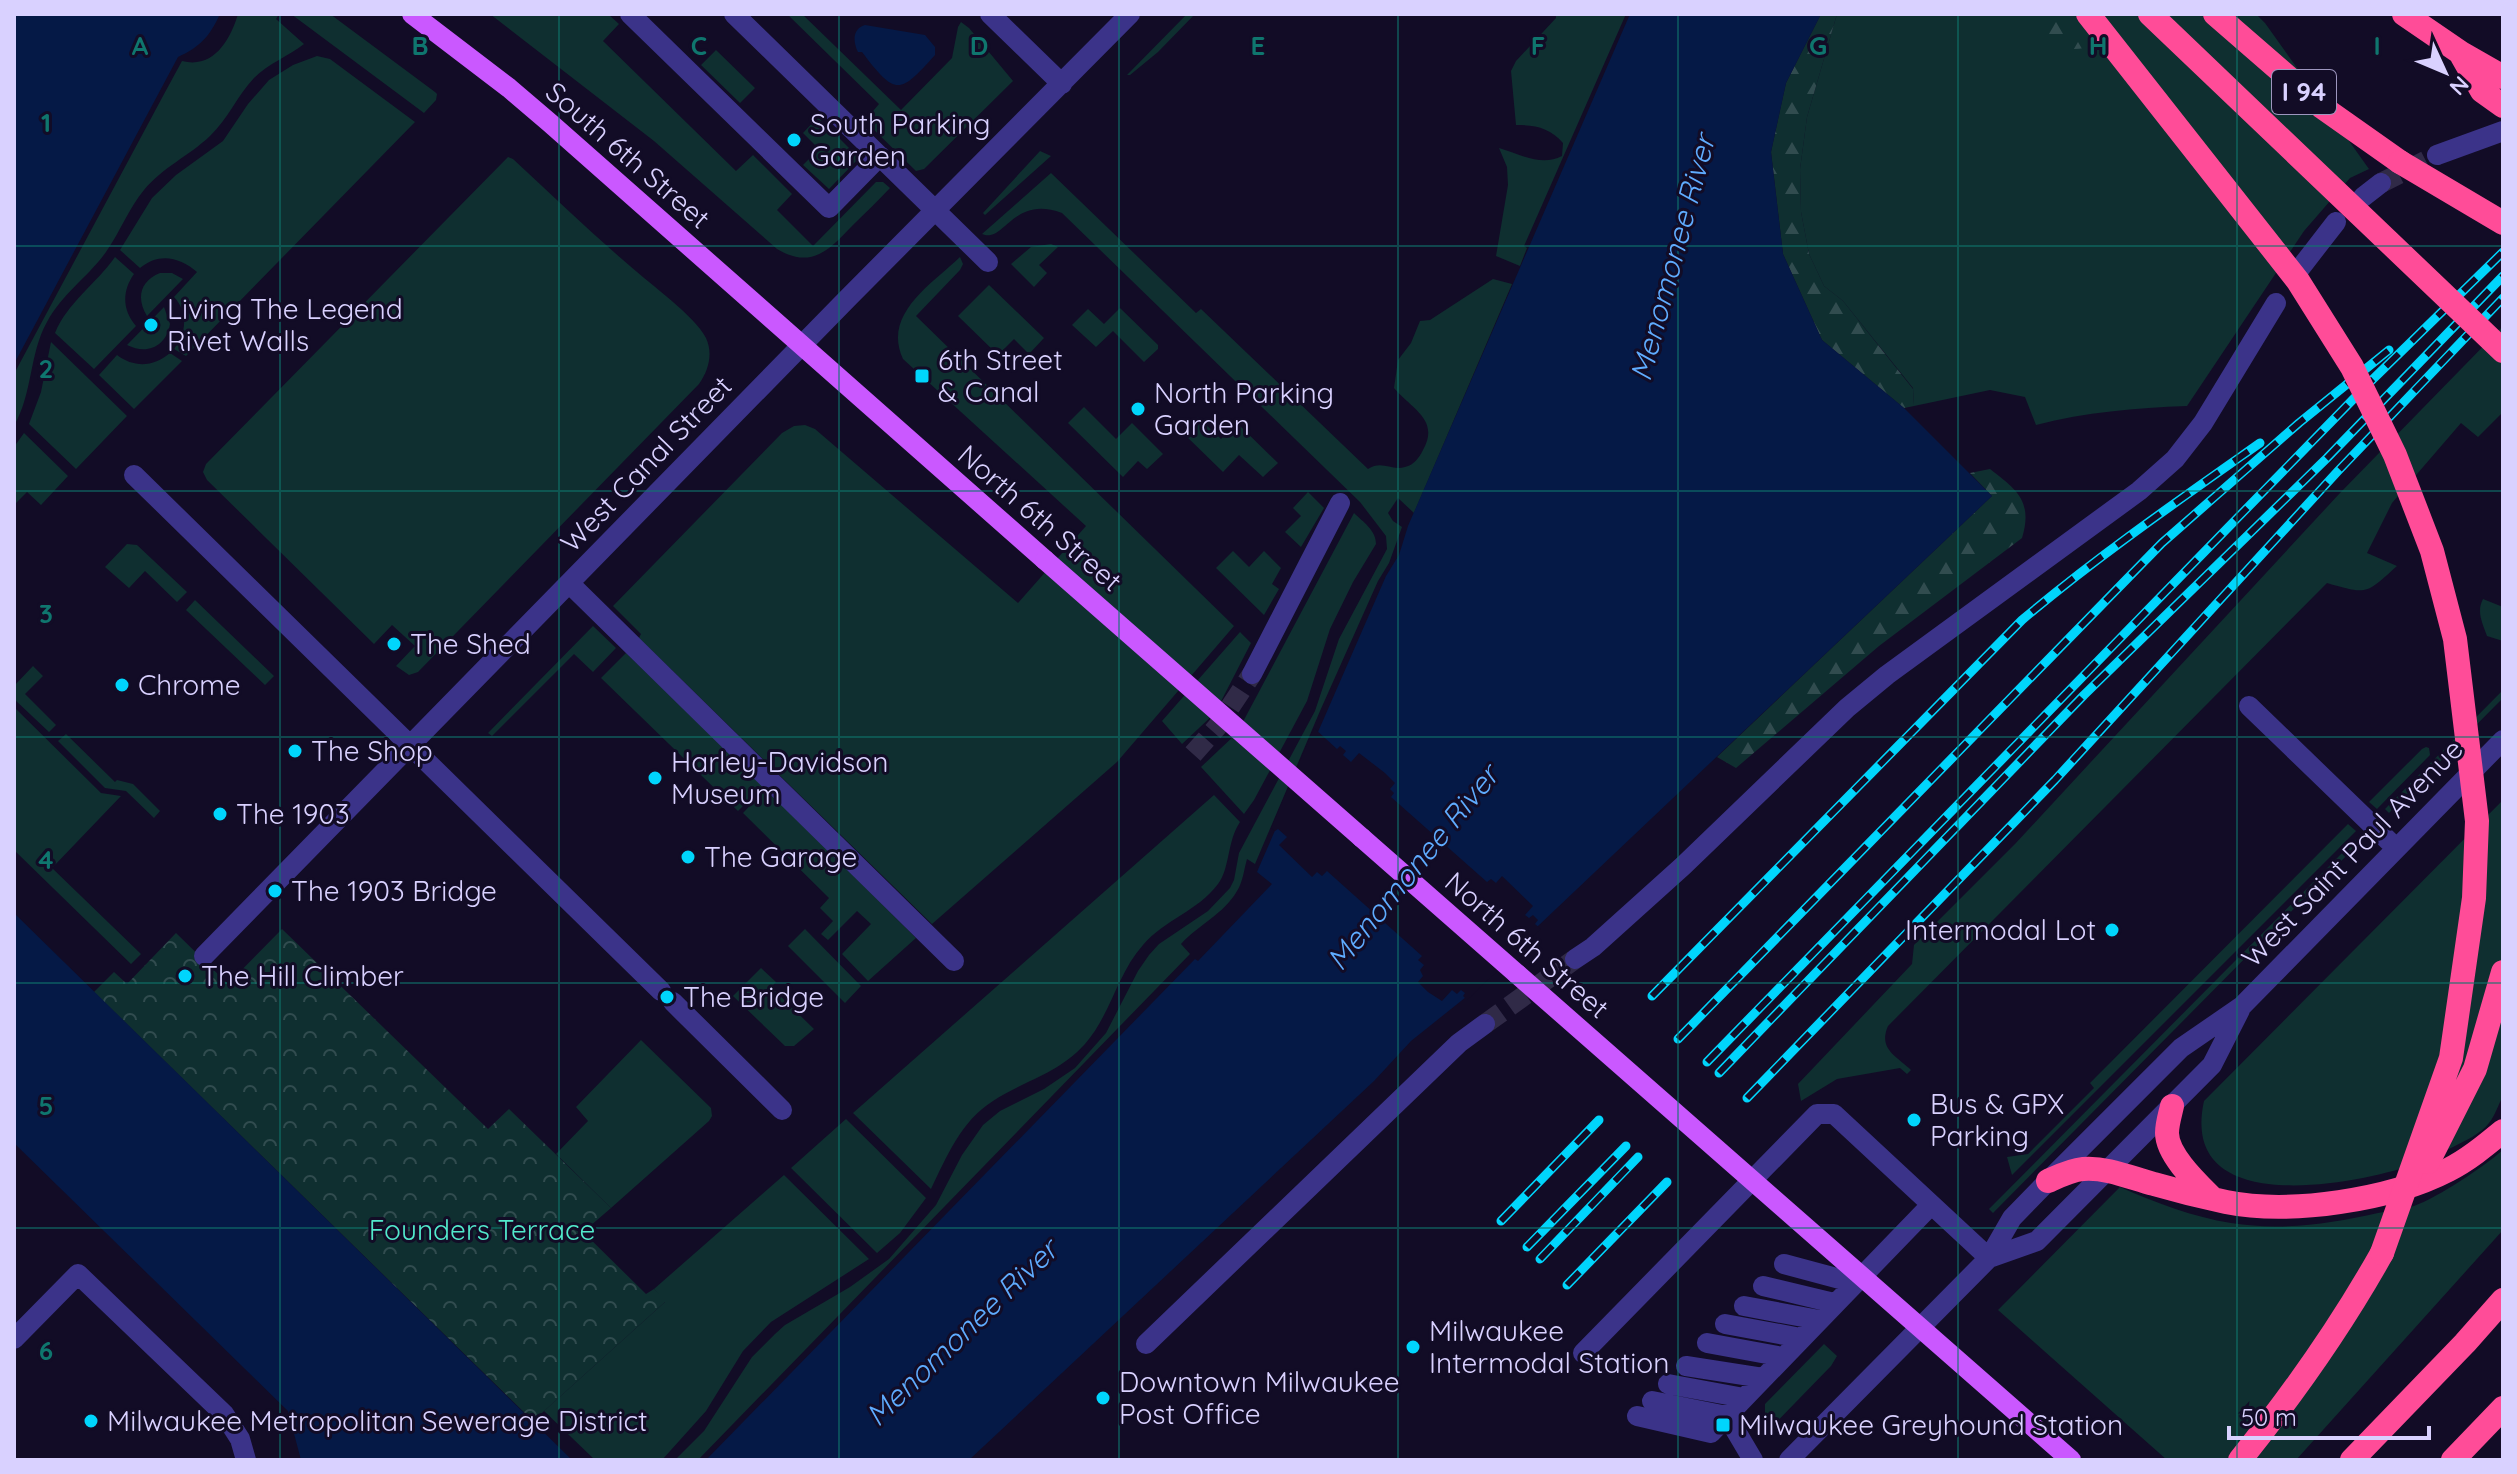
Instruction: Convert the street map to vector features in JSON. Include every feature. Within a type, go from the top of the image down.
[{"type":"highway","points":[[2088,14],[2298,281],[2352,367],[2395,455],[2432,551],[2455,639],[2477,821],[2472,911],[2451,1058],[2382,1253]]},
{"type":"highway","points":[[2150,14],[2503,351]]},
{"type":"highway","name":"I 94","points":[[2215,14],[2350,128],[2400,162],[2503,223]]},
{"type":"highway","points":[[2404,14],[2503,77]]},
{"type":"highway","points":[[2461,53],[2482,91],[2503,106]]},
{"type":"highway","points":[[2240,1460],[2295,1390],[2344,1320],[2382,1253],[2475,1069],[2503,972]]},
{"type":"highway","points":[[2172,1106],[2167,1134],[2170,1145],[2193,1179],[2212,1198]]},
{"type":"highway","points":[[2048,1181],[2079,1169],[2107,1171],[2228,1202],[2308,1205],[2391,1191],[2451,1169],[2503,1131]]},
{"type":"highway","points":[[2352,1460],[2503,1300]]},
{"type":"highway","points":[[2453,1460],[2503,1408]]},
{"type":"main road","name":"South 6th Street","points":[[412,14],[509,88],[802,345]]},
{"type":"main road","name":"North 6th Street","points":[[802,345],[2071,1460]]},
{"type":"street","points":[[630,14],[829,208],[880,156]]},
{"type":"street","points":[[734,14],[988,262]]},
{"type":"street","points":[[990,14],[1062,84]]},
{"type":"street","name":"West Canal Street","points":[[204,956],[1130,14]]},
{"type":"street","points":[[2437,155],[2503,131]]},
{"type":"street","points":[[2363,197],[2381,183]]},
{"type":"street","points":[[2298,271],[2336,222]]},
{"type":"street","points":[[1575,959],[1593,947],[1683,866],[1857,700],[2139,491],[2175,459],[2218,400],[2276,303]]},
{"type":"street","points":[[134,475],[782,1110]]},
{"type":"street","points":[[1252,674],[1340,503]]},
{"type":"street","points":[[569,583],[954,961]]},
{"type":"street","points":[[2249,706],[2396,848]]},
{"type":"street","name":"West Saint Paul Avenue","points":[[1789,1460],[1989,1258],[2012,1218],[2048,1181],[2181,1048],[2242,1006],[2503,740]]},
{"type":"street","name":"West Saint Paul Avenue","points":[[1989,1258],[2037,1241],[2212,1065],[2242,1006]]},
{"type":"street","points":[[1146,1344],[1459,1043],[1485,1024]]},
{"type":"street","points":[[1583,1353],[1817,1114],[1834,1114],[1989,1258]]},
{"type":"street","points":[[1637,1416],[1711,1433],[1931,1205]]},
{"type":"street","points":[[1784,1264],[1855,1283]]},
{"type":"street","points":[[14,1339],[78,1274],[224,1414],[240,1439],[246,1460]]},
{"type":"street","points":[[1763,1286],[1834,1303]]},
{"type":"street","points":[[1744,1306],[1819,1320]]},
{"type":"street","points":[[1725,1324],[1801,1338]]},
{"type":"street","points":[[1707,1343],[1783,1357]]},
{"type":"street","points":[[1686,1366],[1763,1378]]},
{"type":"street","points":[[1668,1384],[1744,1398]]},
{"type":"street","points":[[1652,1401],[1727,1416],[1753,1460]]},
{"type":"green space","points":[[238,14],[279,14],[276,19],[304,44],[254,78],[210,136],[159,175],[139,197],[106,252],[47,322],[37,347],[25,400],[14,426],[14,374],[182,61],[203,61],[219,51]]},
{"type":"green space","points":[[291,14],[330,14],[435,92],[436,100],[424,113]]},
{"type":"green space","points":[[490,14],[608,14],[619,24],[603,41],[736,171],[753,155],[792,194],[777,210],[813,246],[876,182],[883,182],[890,188],[828,249],[810,257],[789,255],[777,249],[654,141]]},
{"type":"green space","points":[[787,14],[802,14],[901,110],[952,58],[961,22],[1013,81],[924,169],[916,171],[868,124],[868,117],[879,104]]},
{"type":"green space","points":[[1187,14],[1195,14],[1158,52],[1127,75]]},
{"type":"green space","points":[[1556,14],[1626,14],[1524,246],[1527,248],[1520,266],[1496,256],[1508,185],[1507,167],[1499,148],[1538,160],[1562,156],[1563,143],[1553,134],[1536,127],[1516,125],[1511,71],[1516,61],[1556,18]]},
{"type":"green space","points":[[1821,14],[1837,14],[1807,117],[1800,169],[1801,212],[1809,254],[1824,286],[1843,301],[1913,389],[1914,406],[1904,408],[1822,340],[1783,254],[1771,152],[1786,83]]},
{"type":"green space","points":[[1837,14],[2256,14],[2369,169],[2350,178],[2304,231],[2187,406],[2111,411],[2036,425],[2025,397],[1990,390],[1914,406],[1913,388],[1843,301],[1824,286],[1809,254],[1801,212],[1800,169],[1807,117]]},
{"type":"green space","points":[[2013,14],[2057,14],[2084,48],[2072,49],[2054,44]]},
{"type":"green space","points":[[716,50],[755,88],[740,103],[701,65]]},
{"type":"green space","points":[[317,56],[330,59],[415,122],[186,356],[174,349],[181,336],[184,316],[174,297],[197,272],[169,258],[155,260],[140,268],[120,250],[152,198],[176,175],[223,141],[269,80],[293,65]]},
{"type":"green space","points":[[818,117],[859,158],[829,189],[803,165],[819,149],[803,133]]},
{"type":"green space","points":[[1040,151],[1051,156],[985,215],[983,213]]},
{"type":"green space","points":[[508,157],[692,320],[706,338],[709,361],[699,384],[418,672],[409,675],[396,666],[415,646],[392,625],[374,644],[207,480],[203,472],[206,464]]},
{"type":"green space","points":[[1051,173],[1196,313],[1201,309],[1368,469],[1378,465],[1400,468],[1411,465],[1420,456],[1427,440],[1428,431],[1422,416],[1394,388],[1398,360],[1411,343],[1420,321],[1430,320],[1493,279],[1512,284],[1414,513],[1398,498],[1388,513],[1402,527],[1389,563],[1320,711],[1255,864],[1247,859],[1241,884],[1232,899],[1181,944],[1190,954],[698,1460],[675,1460],[704,1431],[752,1357],[785,1325],[850,1287],[889,1259],[936,1205],[962,1155],[983,1125],[1000,1111],[1044,1089],[1075,1068],[1106,1033],[1149,955],[1159,944],[1208,911],[1230,888],[1239,853],[1315,711],[1339,639],[1387,549],[1386,536],[1360,502],[1062,213],[1032,210],[1021,214],[997,232],[982,234]]},
{"type":"green space","points":[[1051,244],[1058,247],[1039,265],[1047,273],[1034,287],[1011,264],[1031,247]]},
{"type":"green space","points":[[115,257],[134,274],[125,300],[128,314],[136,326],[94,369],[55,333],[67,312]]},
{"type":"green space","points":[[960,257],[963,264],[960,270],[916,316],[1234,626],[1117,762],[932,924],[639,638],[641,634],[613,606],[782,433],[794,426],[805,425],[815,429],[1018,603],[1086,526],[903,359],[898,343],[904,314],[924,289]]},
{"type":"green space","points":[[172,273],[183,279],[147,316],[142,291],[153,276]]},
{"type":"green space","points":[[989,285],[1044,338],[1029,354],[1014,339],[998,355],[958,316]]},
{"type":"green space","points":[[164,307],[170,324],[160,343],[148,349],[127,345]]},
{"type":"green space","points":[[1120,308],[1158,345],[1158,349],[1144,362],[1113,331],[1096,347],[1072,325],[1088,309],[1104,324]]},
{"type":"green space","points":[[2503,326],[2503,412],[2478,437],[2461,423],[2392,503],[2367,553],[2397,566],[2366,590],[2327,583],[1888,1026],[1885,1041],[1894,1056],[1911,1070],[1907,1074],[1900,1068],[1837,1079],[1801,1101],[1798,1084],[1912,964],[1914,945],[2015,844],[2340,493]]},
{"type":"green space","points":[[51,342],[127,416],[76,469],[29,424],[41,392]]},
{"type":"green space","points":[[170,353],[182,361],[134,409],[99,375],[117,355],[130,362],[144,364]]},
{"type":"green space","points":[[1084,407],[1116,439],[1132,423],[1163,454],[1147,469],[1138,461],[1123,477],[1068,423]]},
{"type":"green space","points":[[1198,417],[1221,439],[1237,423],[1278,463],[1263,477],[1239,455],[1223,472],[1183,433]]},
{"type":"green space","points":[[24,433],[68,476],[41,505],[27,492],[14,505],[14,447]]},
{"type":"green space","points":[[1990,469],[2015,490],[2024,505],[2022,538],[1879,646],[1736,768],[1717,757],[1992,496],[1970,473]]},
{"type":"green space","points":[[1308,492],[1324,508],[1301,547],[1285,532],[1301,516],[1293,508]]},
{"type":"green space","points":[[1354,513],[1371,530],[1376,544],[1330,629],[1307,701],[1244,814],[1201,767],[1237,733]]},
{"type":"green space","points":[[127,544],[137,545],[187,592],[177,602],[145,571],[129,588],[105,567]]},
{"type":"green space","points":[[1233,551],[1249,567],[1264,551],[1281,568],[1272,584],[1279,589],[1264,615],[1216,568]]},
{"type":"green space","points":[[2483,599],[2503,607],[2503,641],[2487,636],[2480,613]]},
{"type":"green space","points":[[195,600],[274,676],[265,685],[186,610]]},
{"type":"green space","points":[[593,626],[616,648],[593,672],[574,654],[492,736],[488,733]]},
{"type":"green space","points":[[1240,632],[1251,643],[1215,713],[1182,744],[1162,721]]},
{"type":"green space","points":[[626,653],[763,786],[738,811],[601,678]]},
{"type":"green space","points":[[33,666],[43,676],[25,694],[56,725],[49,732],[14,699],[14,686]]},
{"type":"green space","points":[[2503,690],[2503,698],[2389,813],[2385,809]]},
{"type":"green space","points":[[14,707],[101,793],[121,796],[52,868],[141,954],[131,964],[14,850]]},
{"type":"green space","points":[[66,734],[115,782],[133,784],[160,811],[154,818],[126,791],[105,788],[58,741]]},
{"type":"green space","points":[[2426,747],[2430,755],[2377,809],[2369,802],[2422,749]]},
{"type":"green space","points":[[766,789],[916,938],[868,981],[842,954],[871,924],[857,911],[828,940],[821,934],[833,921],[820,908],[829,898],[743,813]]},
{"type":"green space","points":[[1214,795],[1240,822],[1218,884],[1201,901],[1143,945],[1127,968],[1094,1032],[1075,1054],[1052,1070],[993,1101],[972,1119],[956,1140],[931,1189],[853,1113]]},
{"type":"green space","points":[[2503,800],[2503,1096],[2489,1123],[2472,1137],[2423,1161],[2391,1172],[2355,1179],[2278,1185],[2244,1179],[2218,1164],[2203,1139],[2204,1101]]},
{"type":"green space","points":[[2348,824],[2356,831],[2012,1175],[2007,1157],[2028,1154],[2094,1088],[2090,1083]]},
{"type":"green space","points":[[2355,840],[2359,843],[1993,1213],[1989,1209]]},
{"type":"green space","name":"Founders Terrace","points":[[282,929],[488,1129],[509,1109],[611,1208],[583,1232],[646,1294],[654,1289],[666,1301],[533,1421],[94,992],[114,972],[127,984],[176,933],[228,984]]},
{"type":"green space","points":[[805,929],[861,986],[845,1003],[788,946]]},
{"type":"green space","points":[[761,968],[776,982],[771,987],[814,1029],[794,1046],[785,1046],[733,996]]},
{"type":"green space","points":[[641,1040],[711,1108],[712,1116],[611,1208],[556,1154],[588,1121],[576,1107]]},
{"type":"green space","points":[[846,1119],[926,1198],[900,1233],[877,1253],[791,1168]]},
{"type":"green space","points":[[2503,1150],[2503,1230],[2296,1460],[2167,1460],[1998,1310],[2120,1187],[2175,1209],[2217,1220],[2250,1225],[2305,1225],[2414,1206],[2460,1181]]},
{"type":"green space","points":[[784,1175],[869,1259],[771,1322],[743,1351],[706,1411],[662,1460],[595,1460],[544,1411],[665,1302],[654,1289]]},
{"type":"green space","points":[[1824,1344],[1837,1356],[1831,1366],[1765,1434],[1765,1404]]},
{"type":"water","points":[[14,14],[220,14],[204,40],[178,57],[14,364]]},
{"type":"water","name":"Menomonee River","points":[[1630,14],[1821,14],[1786,83],[1771,152],[1783,254],[1822,340],[1904,408],[1992,496],[1466,997],[1411,1041],[1374,1081],[969,1460],[706,1460],[1272,884],[1257,872],[1386,576],[1399,555],[1408,526]]},
{"type":"water","points":[[865,25],[925,35],[935,47],[935,55],[905,83],[891,83],[862,52],[858,52],[855,36]]},
{"type":"water","points":[[14,913],[572,1460],[301,1460],[288,1411],[14,1143]]},
{"type":"pier","points":[[1314,728],[1337,749],[1340,746],[1346,751],[1343,755],[1351,762],[1359,753],[1385,773],[1395,783],[1390,789],[1394,793],[1391,797],[1487,882],[1491,879],[1496,883],[1502,876],[1533,906],[1525,915],[1529,918],[1533,915],[1538,920],[1535,924],[1541,929],[1467,1000],[1461,990],[1457,994],[1452,990],[1442,1001],[1428,992],[1418,982],[1423,976],[1420,970],[1424,965],[1418,960],[1422,956],[1327,871],[1322,876],[1317,872],[1312,877],[1279,845],[1287,837],[1278,829],[1275,831],[1271,828]]},
{"type":"tunnel","points":[[2381,183],[2437,155]]},
{"type":"tunnel","points":[[1193,754],[1217,727],[1252,674]]},
{"type":"tunnel","points":[[1485,1024],[1575,959]]},
{"type":"railway","points":[[1707,1062],[2369,383],[2503,252]]},
{"type":"railway","points":[[1719,1073],[2084,695],[2327,458],[2503,276]]},
{"type":"railway","points":[[1747,1098],[2055,780],[2338,471],[2503,298]]},
{"type":"railway","points":[[1678,1039],[2162,543],[2299,423],[2389,350]]},
{"type":"railway","points":[[1652,996],[2022,620],[2109,551],[2260,443]]},
{"type":"railway","points":[[1501,1221],[1599,1120]]},
{"type":"railway","points":[[1527,1247],[1626,1146]]},
{"type":"railway","points":[[1540,1259],[1638,1157]]},
{"type":"railway","points":[[1567,1285],[1667,1182]]},
{"type":"place","name":"South Parking Garden","points":[[794,140]]},
{"type":"place","name":"Living The Legend Rivet Walls","points":[[151,325]]},
{"type":"place","name":"6th Street & Canal","points":[[922,376]]},
{"type":"place","name":"North Parking Garden","points":[[1138,409]]},
{"type":"place","name":"The Shed","points":[[394,644]]},
{"type":"place","name":"Chrome","points":[[122,685]]},
{"type":"place","name":"The Shop","points":[[295,751]]},
{"type":"place","name":"Harley-Davidson Museum","points":[[655,778]]},
{"type":"place","name":"The 1903","points":[[220,814]]},
{"type":"place","name":"The Garage","points":[[688,857]]},
{"type":"place","name":"The 1903 Bridge","points":[[275,891]]},
{"type":"place","name":"Intermodal Lot","points":[[2112,930]]},
{"type":"place","name":"The Hill Climber","points":[[185,976]]},
{"type":"place","name":"The Bridge","points":[[667,997]]},
{"type":"place","name":"Bus & GPX Parking","points":[[1914,1120]]},
{"type":"place","name":"Milwaukee Intermodal Station","points":[[1413,1347]]},
{"type":"place","name":"Downtown Milwaukee Post Office","points":[[1103,1398]]},
{"type":"place","name":"Milwaukee Metropolitan Sewerage District","points":[[91,1421]]},
{"type":"place","name":"Milwaukee Greyhound Station","points":[[1723,1425]]}]
